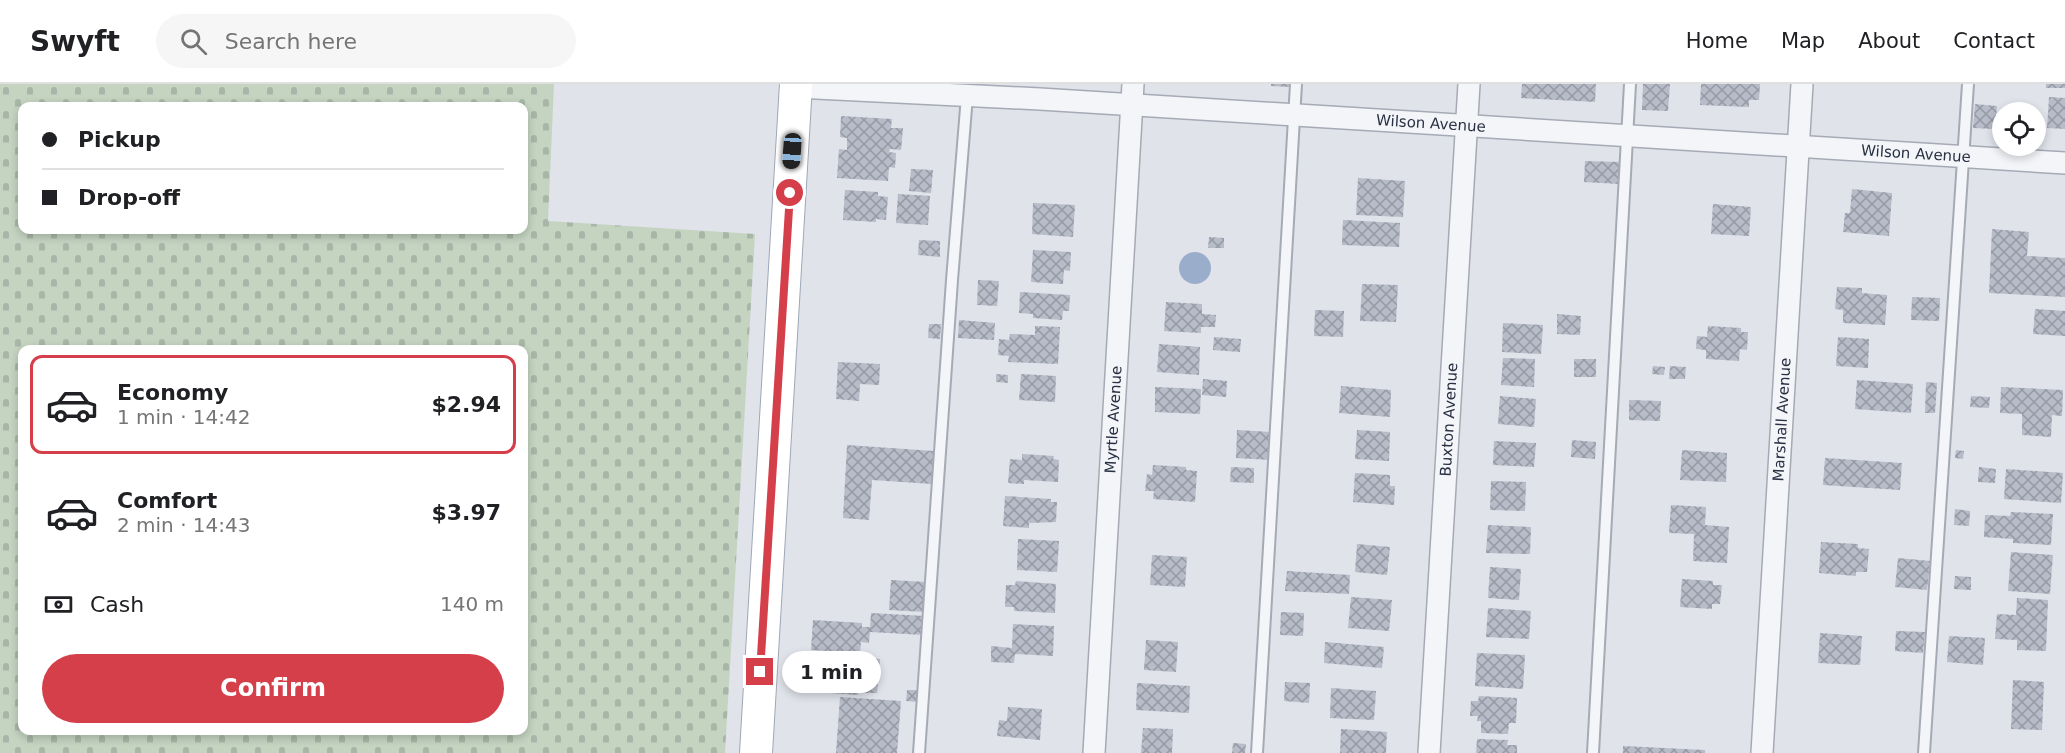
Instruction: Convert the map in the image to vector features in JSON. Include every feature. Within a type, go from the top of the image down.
[{"type":"main road","points":[[756,753],[796,86]]},
{"type":"street","name":"Buxton Avenue","points":[[1429,753],[1470,84]]},
{"type":"street","name":"Marshall Avenue","points":[[1762,753],[1802,84]]},
{"type":"street","name":"Wilson Avenue","points":[[796,86],[963,92],[1132,94],[1294,115],[2065,163]]},
{"type":"street","name":"Myrtle Avenue","points":[[1094,753],[1132,94]]},
{"type":"lane","points":[[1257,753],[1296,84]]},
{"type":"lane","points":[[1593,753],[1630,84]]},
{"type":"lane","points":[[1924,753],[1968,84]]},
{"type":"lane","points":[[919,753],[963,92]]},
{"type":"green space","points":[[0,84],[554,84],[548,221],[755,234],[725,753],[0,753]]},
{"type":"water","points":[[1195,252],[1207,256],[1211,268],[1207,280],[1195,284],[1183,280],[1179,268],[1183,256]]},
{"type":"building","points":[[1271,84],[1290,84],[1290,87],[1271,86]]},
{"type":"building","points":[[1522,84],[1596,84],[1595,102],[1521,98]]},
{"type":"building","points":[[1643,84],[1670,84],[1668,111],[1642,110]]},
{"type":"building","points":[[1701,84],[1760,84],[1759,100],[1749,100],[1749,107],[1700,105]]},
{"type":"building","points":[[2046,84],[2065,84],[2065,88],[2046,88]]},
{"type":"building","points":[[2049,97],[2065,98],[2065,129],[2047,128]]},
{"type":"building","points":[[1975,104],[1992,106],[1992,129],[1973,128]]},
{"type":"building","points":[[841,116],[892,119],[891,128],[903,128],[901,150],[890,149],[889,152],[896,153],[895,168],[889,167],[888,181],[837,178],[839,149],[847,150],[847,138],[840,137]]},
{"type":"building","points":[[1585,161],[1620,162],[1619,184],[1584,182]]},
{"type":"building","points":[[911,169],[933,170],[931,193],[909,191]]},
{"type":"building","points":[[1358,178],[1405,181],[1403,217],[1356,215]]},
{"type":"building","points":[[1852,189],[1892,193],[1889,236],[1843,232],[1845,213],[1850,213]]},
{"type":"building","points":[[845,190],[878,192],[878,196],[888,197],[886,220],[876,219],[876,222],[843,220]]},
{"type":"building","points":[[898,194],[930,196],[928,225],[896,223]]},
{"type":"building","points":[[1033,203],[1075,205],[1073,237],[1032,234]]},
{"type":"building","points":[[1713,204],[1751,207],[1749,236],[1711,234]]},
{"type":"building","points":[[1343,220],[1400,223],[1399,247],[1342,245]]},
{"type":"building","points":[[1992,229],[2029,232],[2027,256],[2065,258],[2065,297],[1989,293]]},
{"type":"building","points":[[1209,237],[1224,238],[1224,248],[1208,248]]},
{"type":"building","points":[[919,240],[940,241],[940,257],[918,255]]},
{"type":"building","points":[[1033,250],[1071,252],[1070,271],[1064,270],[1063,284],[1031,282]]},
{"type":"building","points":[[978,280],[999,281],[997,306],[977,305]]},
{"type":"building","points":[[1362,284],[1398,285],[1396,322],[1360,321]]},
{"type":"building","points":[[1837,287],[1862,288],[1862,293],[1887,295],[1885,325],[1843,323],[1843,310],[1835,309]]},
{"type":"building","points":[[1020,292],[1070,295],[1069,311],[1063,311],[1062,320],[1033,318],[1033,314],[1019,313]]},
{"type":"building","points":[[1912,297],[1940,298],[1939,321],[1911,320]]},
{"type":"building","points":[[1166,302],[1202,304],[1202,314],[1216,315],[1215,327],[1201,327],[1201,333],[1164,331]]},
{"type":"building","points":[[2035,309],[2065,311],[2065,336],[2033,334]]},
{"type":"building","points":[[1315,310],[1344,311],[1343,337],[1314,336]]},
{"type":"building","points":[[1557,314],[1581,316],[1580,335],[1557,334]]},
{"type":"building","points":[[959,320],[995,323],[994,340],[958,338]]},
{"type":"building","points":[[1503,323],[1543,325],[1541,354],[1502,352]]},
{"type":"building","points":[[929,324],[941,324],[940,339],[928,338]]},
{"type":"building","points":[[1035,326],[1060,327],[1058,364],[1008,362],[1009,356],[998,355],[999,339],[1009,340],[1010,334],[1035,335]]},
{"type":"building","points":[[1708,326],[1741,328],[1741,332],[1748,332],[1747,350],[1740,349],[1739,361],[1706,359],[1706,350],[1696,349],[1697,336],[1707,337]]},
{"type":"building","points":[[1214,337],[1241,339],[1240,352],[1213,350]]},
{"type":"building","points":[[1838,337],[1869,339],[1868,368],[1836,366]]},
{"type":"building","points":[[1159,344],[1200,347],[1199,375],[1157,372]]},
{"type":"building","points":[[1503,358],[1535,359],[1534,387],[1501,385]]},
{"type":"building","points":[[1574,359],[1596,359],[1596,377],[1574,377]]},
{"type":"building","points":[[838,362],[880,364],[879,385],[860,384],[859,401],[836,399]]},
{"type":"building","points":[[1653,366],[1665,367],[1664,375],[1652,374]]},
{"type":"building","points":[[1670,366],[1686,367],[1685,379],[1669,379]]},
{"type":"building","points":[[996,374],[1008,375],[1008,383],[996,382]]},
{"type":"building","points":[[1021,374],[1056,376],[1055,402],[1019,400]]},
{"type":"building","points":[[1203,379],[1227,381],[1226,397],[1202,395]]},
{"type":"building","points":[[1857,380],[1913,384],[1911,413],[1855,409]]},
{"type":"building","points":[[1926,382],[1937,383],[1935,413],[1925,413]]},
{"type":"building","points":[[1341,386],[1391,390],[1390,417],[1339,413]]},
{"type":"building","points":[[1155,387],[1201,389],[1200,414],[1155,412]]},
{"type":"building","points":[[2001,387],[2063,390],[2062,416],[2052,415],[2051,437],[2022,435],[2022,414],[2000,413]]},
{"type":"building","points":[[1500,396],[1536,399],[1534,427],[1498,424]]},
{"type":"building","points":[[1971,396],[1990,397],[1989,408],[1970,407]]},
{"type":"building","points":[[1629,400],[1661,401],[1660,421],[1629,420]]},
{"type":"building","points":[[1237,430],[1271,432],[1270,460],[1236,458]]},
{"type":"building","points":[[1357,430],[1390,432],[1389,461],[1355,459]]},
{"type":"building","points":[[1572,440],[1596,442],[1595,459],[1571,457]]},
{"type":"building","points":[[1494,441],[1536,443],[1534,467],[1493,465]]},
{"type":"building","points":[[847,445],[934,451],[932,484],[872,480],[869,520],[843,518]]},
{"type":"building","points":[[1682,450],[1727,453],[1726,482],[1680,480]]},
{"type":"building","points":[[1956,450],[1964,451],[1963,459],[1955,458]]},
{"type":"building","points":[[1022,454],[1054,456],[1053,459],[1059,460],[1058,482],[1024,480],[1024,484],[1008,483],[1010,459],[1022,460]]},
{"type":"building","points":[[1825,458],[1902,463],[1900,490],[1823,485]]},
{"type":"building","points":[[1153,465],[1186,467],[1186,470],[1197,471],[1195,502],[1153,499],[1154,491],[1145,491],[1147,474],[1152,475]]},
{"type":"building","points":[[1231,467],[1254,468],[1254,483],[1230,482]]},
{"type":"building","points":[[1979,467],[1996,469],[1995,483],[1978,482]]},
{"type":"building","points":[[2006,469],[2063,473],[2061,503],[2004,499]]},
{"type":"building","points":[[1355,473],[1390,475],[1390,486],[1395,486],[1394,505],[1353,502]]},
{"type":"building","points":[[1491,481],[1526,482],[1525,511],[1490,510]]},
{"type":"building","points":[[1005,496],[1051,499],[1051,502],[1057,502],[1056,522],[1029,523],[1029,528],[1003,526]]},
{"type":"building","points":[[1671,505],[1706,507],[1705,525],[1729,527],[1727,563],[1693,561],[1694,534],[1669,533]]},
{"type":"building","points":[[1955,509],[1970,511],[1969,526],[1954,525]]},
{"type":"building","points":[[2011,512],[2053,514],[2051,545],[2013,543],[2013,539],[1984,537],[1985,515],[2010,516]]},
{"type":"building","points":[[1488,525],[1531,527],[1530,554],[1486,553]]},
{"type":"building","points":[[1018,539],[1059,541],[1057,572],[1017,570]]},
{"type":"building","points":[[1821,542],[1858,544],[1858,548],[1869,549],[1867,572],[1856,572],[1856,576],[1819,573]]},
{"type":"building","points":[[1357,544],[1390,547],[1387,575],[1355,572]]},
{"type":"building","points":[[2011,552],[2053,555],[2050,594],[2008,591]]},
{"type":"building","points":[[1152,555],[1187,557],[1185,587],[1150,585]]},
{"type":"building","points":[[1898,558],[1930,561],[1927,590],[1895,587]]},
{"type":"building","points":[[1490,567],[1521,569],[1519,600],[1488,598]]},
{"type":"building","points":[[1287,571],[1350,575],[1349,594],[1285,591]]},
{"type":"building","points":[[1955,576],[1971,577],[1971,590],[1954,589]]},
{"type":"building","points":[[1682,579],[1713,581],[1713,585],[1722,585],[1720,604],[1712,604],[1712,609],[1680,607]]},
{"type":"building","points":[[891,580],[926,582],[925,612],[889,610]]},
{"type":"building","points":[[1016,581],[1056,584],[1055,613],[1014,611],[1014,607],[1005,607],[1006,585],[1015,585]]},
{"type":"building","points":[[1351,597],[1392,600],[1389,631],[1348,628]]},
{"type":"building","points":[[2017,598],[2048,600],[2046,651],[2017,650],[2017,640],[1995,639],[1997,614],[2016,615]]},
{"type":"building","points":[[1488,608],[1531,611],[1529,639],[1486,637]]},
{"type":"building","points":[[1281,612],[1304,613],[1303,636],[1280,635]]},
{"type":"building","points":[[871,613],[925,616],[924,635],[870,632],[869,643],[861,642],[860,653],[811,650],[813,620],[862,623],[862,627],[870,627]]},
{"type":"building","points":[[1013,624],[1054,626],[1053,656],[1015,654],[1014,663],[991,662],[991,646],[1012,648]]},
{"type":"building","points":[[1896,631],[1925,632],[1923,653],[1895,651]]},
{"type":"building","points":[[1820,633],[1862,636],[1860,665],[1818,663]]},
{"type":"building","points":[[1949,636],[1985,638],[1983,665],[1947,662]]},
{"type":"building","points":[[1146,640],[1178,642],[1176,672],[1144,670]]},
{"type":"building","points":[[1325,642],[1384,647],[1382,668],[1324,663]]},
{"type":"building","points":[[1477,653],[1525,655],[1523,689],[1475,686]]},
{"type":"building","points":[[859,658],[880,659],[877,693],[858,693],[858,695],[816,692],[817,688],[809,687],[811,666],[818,666],[818,662],[859,664]]},
{"type":"building","points":[[2013,680],[2044,682],[2042,730],[2011,729]]},
{"type":"building","points":[[1285,682],[1310,683],[1309,703],[1284,701]]},
{"type":"building","points":[[1137,683],[1190,686],[1189,713],[1136,710]]},
{"type":"building","points":[[1331,688],[1376,691],[1374,720],[1330,718]]},
{"type":"building","points":[[907,690],[918,690],[918,702],[906,701]]},
{"type":"building","points":[[1479,696],[1517,698],[1516,723],[1509,723],[1508,734],[1481,733],[1481,721],[1477,721],[1478,716],[1470,716],[1471,701],[1478,701]]},
{"type":"building","points":[[840,697],[901,701],[897,753],[836,753]]},
{"type":"building","points":[[1008,707],[1042,709],[1040,740],[997,736],[999,720],[1007,721]]},
{"type":"building","points":[[1143,728],[1173,729],[1172,753],[1141,753]]},
{"type":"building","points":[[1341,729],[1387,732],[1386,753],[1340,753]]},
{"type":"building","points":[[1477,739],[1508,740],[1507,745],[1517,745],[1517,753],[1476,753]]},
{"type":"building","points":[[1233,743],[1246,744],[1245,753],[1232,753]]},
{"type":"building","points":[[1623,746],[1705,750],[1705,753],[1623,753]]},
{"type":"route","points":[[760,672],[790,193]]}]
